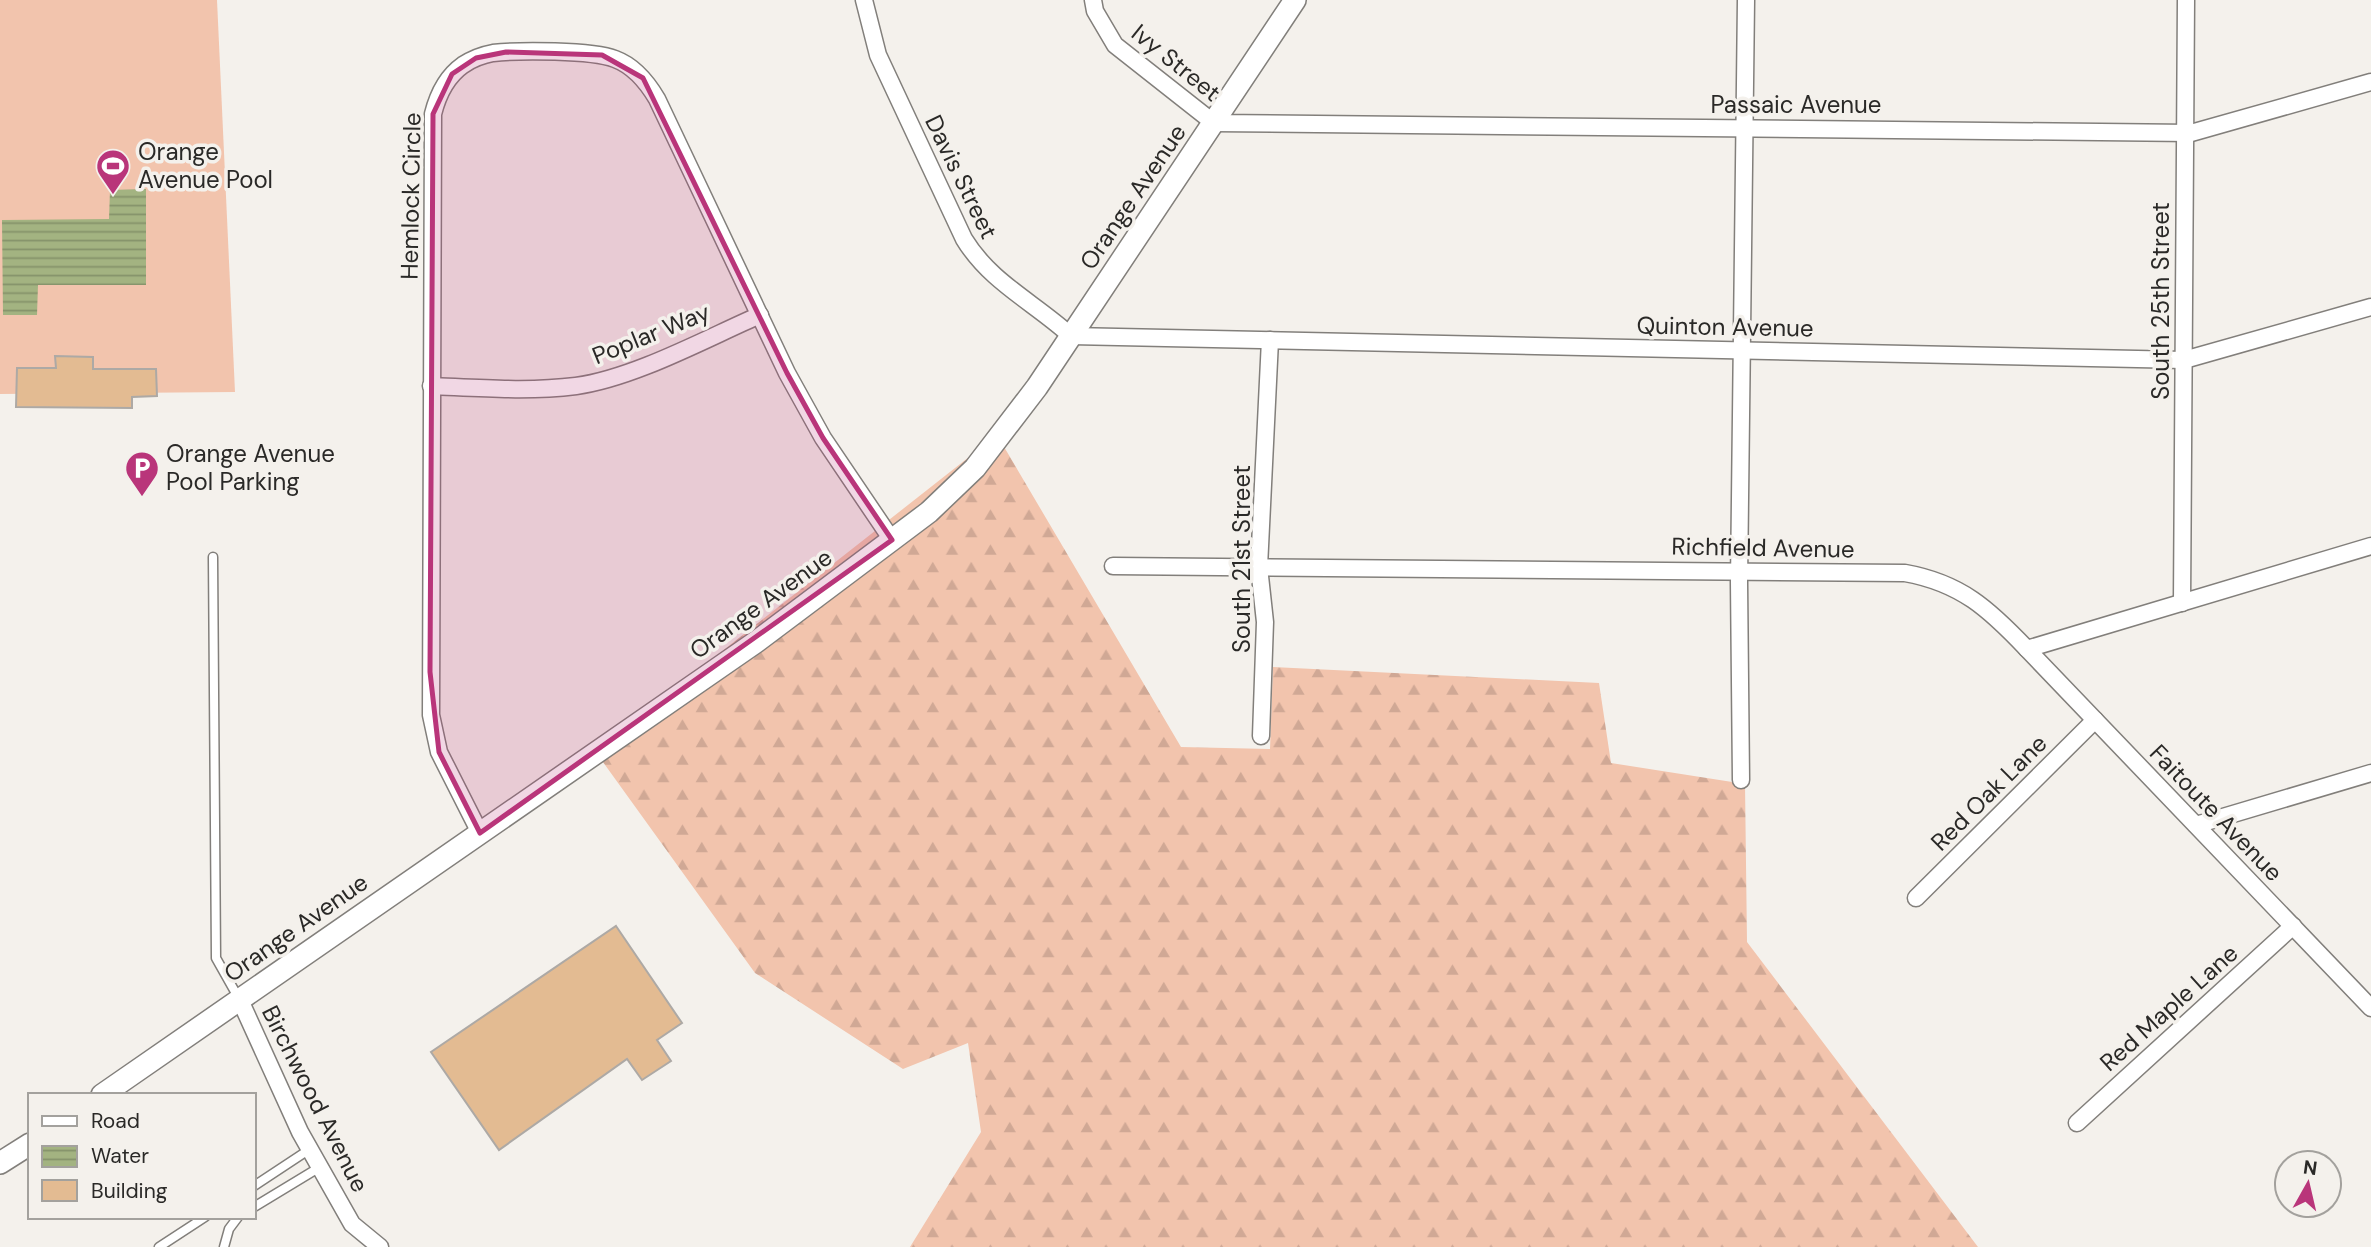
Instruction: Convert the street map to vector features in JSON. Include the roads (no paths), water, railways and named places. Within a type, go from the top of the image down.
[{"type":"street","name":"Davis Street","points":[[864,0],[878,55],[964,239],[975,257],[990,273],[1071,336]]},
{"type":"street","name":"Ivy Street","points":[[1093,0],[1096,11],[1115,45],[1214,123]]},
{"type":"street","name":"Orange Avenue","points":[[105,1093],[756,642],[929,512],[975,468],[1038,387],[1295,0]]},
{"type":"street","points":[[1741,780],[1739,570],[1746,0]]},
{"type":"street","name":"South 25th Street","points":[[2182,603],[2186,0]]},
{"type":"street","name":"Hemlock Circle","points":[[480,833],[439,752],[431,715],[433,114],[443,86],[452,74],[476,58],[490,54],[602,55],[631,68],[643,78],[657,99],[787,373],[823,438],[892,540]]},
{"type":"street","name":"Passaic Avenue","points":[[1214,123],[2191,133],[2371,82]]},
{"type":"street","name":"Quinton Avenue","points":[[1071,336],[2183,360],[2371,307]]},
{"type":"street","name":"Poplar Way","points":[[431,386],[545,389],[577,386],[621,376],[760,315]]},
{"type":"street","name":"South 21st Street","points":[[1261,736],[1265,622],[1259,567],[1270,340]]},
{"type":"street","points":[[2027,649],[2371,546]]},
{"type":"street","name":"Richfield Avenue","points":[[1113,566],[1888,572],[1921,576],[1951,586],[1980,603],[2027,649]]},
{"type":"street","name":"Faitoute Avenue","points":[[2027,649],[2369,1004]]},
{"type":"street","name":"Red Oak Lane","points":[[1916,898],[2095,720]]},
{"type":"street","points":[[2196,825],[2371,773]]},
{"type":"street","name":"Red Maple Lane","points":[[2077,1123],[2293,926]]},
{"type":"street","name":"Birchwood Avenue","points":[[240,1000],[310,1149],[352,1224],[380,1247]]},
{"type":"street","points":[[0,1163],[28,1145]]},
{"type":"lane","points":[[213,556],[216,958],[240,1000]]},
{"type":"lane","points":[[256,1185],[310,1149]]},
{"type":"lane","points":[[256,1206],[320,1167]]},
{"type":"lane","points":[[159,1247],[202,1219]]},
{"type":"lane","points":[[224,1247],[229,1229],[236,1219]]},
{"type":"water","points":[[146,189],[146,285],[38,285],[37,315],[3,315],[2,220],[109,219],[110,190]]},
{"type":"place","name":"Orange Avenue Pool","points":[[113,196]]},
{"type":"place","name":"Orange Avenue Pool Parking","points":[[142,498]]}]
